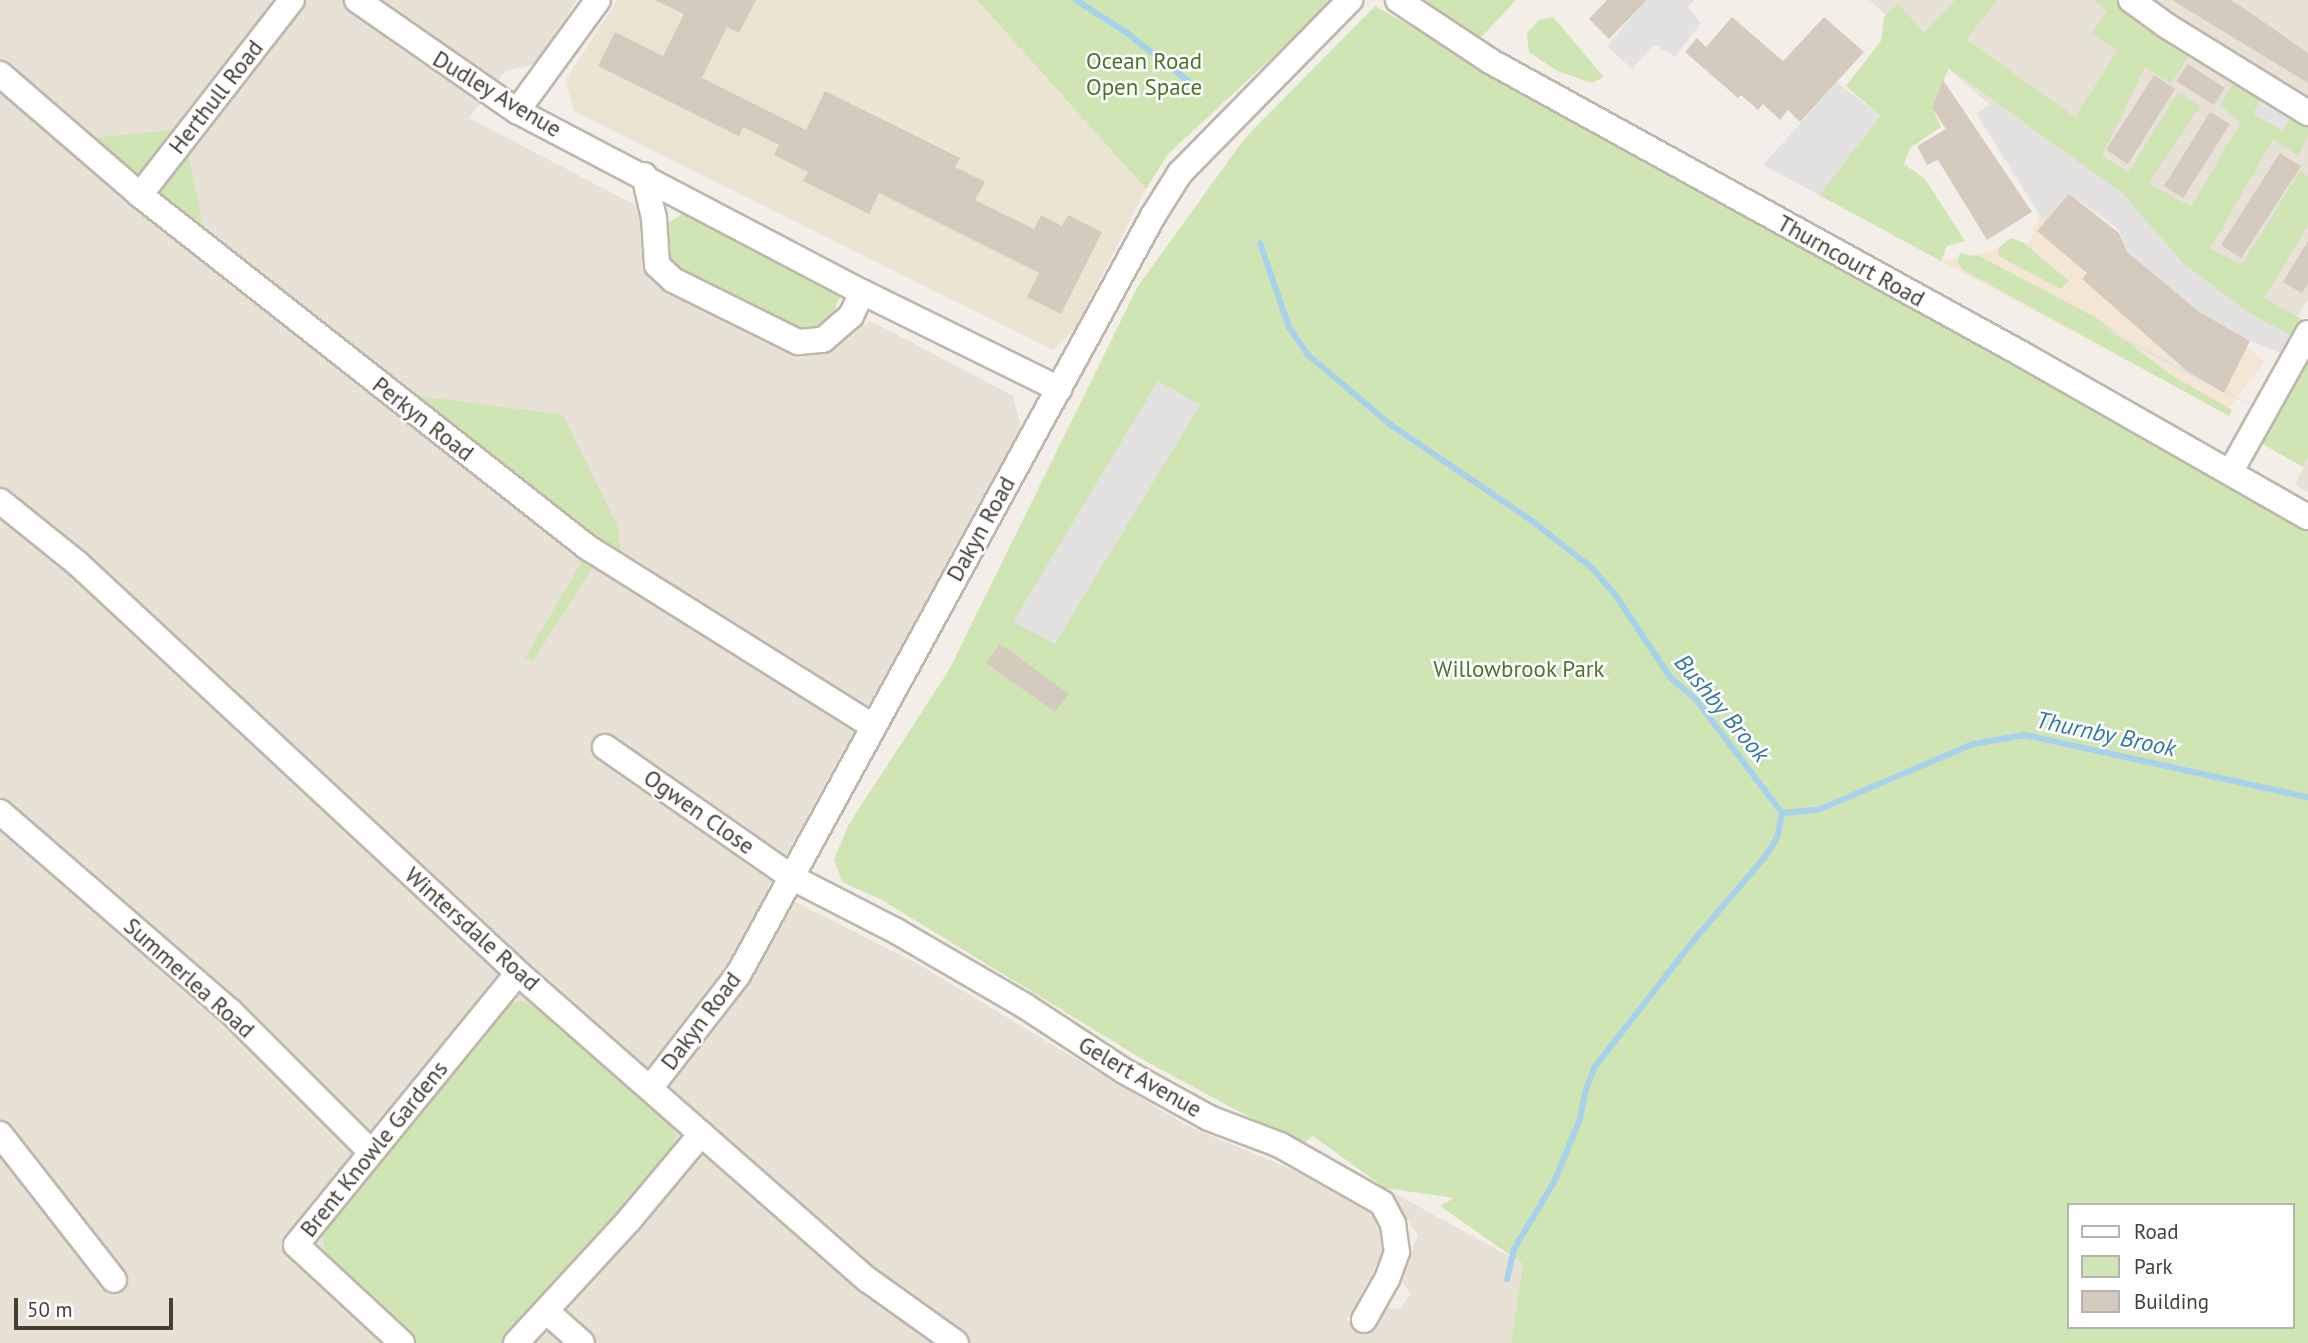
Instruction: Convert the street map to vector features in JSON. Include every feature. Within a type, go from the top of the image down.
[{"type":"street","name":"Herthull Road","points":[[140,195],[292,0]]},
{"type":"street","name":"Dudley Avenue","points":[[357,0],[517,111],[645,175],[862,292],[1059,389]]},
{"type":"street","points":[[517,111],[598,0]]},
{"type":"street","name":"Dakyn Road","points":[[651,1087],[738,975],[1153,216],[1180,173],[1350,0]]},
{"type":"street","name":"Thurncourt Road","points":[[1398,0],[1490,61],[2231,471],[2308,517]]},
{"type":"street","points":[[2131,0],[2166,26],[2308,113]]},
{"type":"street","name":"Perkyn Road","points":[[0,74],[140,195],[587,547],[872,726]]},
{"type":"street","points":[[645,175],[654,218],[657,265],[673,280],[798,342],[823,340],[851,316],[862,292]]},
{"type":"street","points":[[2231,471],[2308,333]]},
{"type":"street","name":"Wintersdale Road","points":[[4,513],[77,563],[518,973],[868,1280],[956,1343]]},
{"type":"street","name":"Ogwen Close","points":[[605,747],[793,878]]},
{"type":"street","name":"Summerlea Road","points":[[0,813],[230,1011],[371,1152]]},
{"type":"street","name":"Gelert Avenue","points":[[793,878],[943,958],[1025,1006],[1124,1071],[1209,1118],[1280,1145],[1382,1203],[1393,1224],[1397,1252],[1387,1279],[1364,1321]]},
{"type":"street","name":"Brent Knowle Gardens","points":[[402,1343],[296,1245],[518,973]]},
{"type":"street","points":[[516,1343],[629,1219],[701,1133]]},
{"type":"street","points":[[0,1134],[114,1280]]},
{"type":"street","points":[[546,1311],[582,1343]]},
{"type":"shaded area","points":[[0,0],[577,0],[536,64],[505,71],[469,118],[641,208],[650,277],[810,355],[871,321],[1013,396],[1021,428],[768,888],[920,965],[1186,1125],[1293,1170],[1371,1210],[1383,1231],[1386,1248],[1347,1320],[1375,1332],[1383,1307],[1400,1309],[1410,1294],[1401,1279],[1418,1235],[1385,1188],[1523,1264],[1511,1343],[0,1343]]},
{"type":"shaded area","points":[[617,0],[977,0],[1146,189],[1074,330],[1053,350],[574,111],[565,81]]},
{"type":"shaded area","points":[[1642,0],[1694,0],[1688,7],[1701,23],[1675,57],[1655,45],[1632,69],[1607,46],[1642,5]]},
{"type":"shaded area","points":[[1869,0],[2308,0],[2308,300],[2287,333],[2128,197],[2012,124]]},
{"type":"shaded area","points":[[1837,82],[1880,116],[1819,195],[1763,165]]},
{"type":"shaded area","points":[[2267,88],[2296,105],[2283,131],[2253,114]]},
{"type":"shaded area","points":[[1993,102],[2122,193],[2182,262],[2247,312],[2302,342],[2293,358],[2250,341],[2198,311],[2127,252],[2119,230],[2070,194],[2044,222],[1976,114]]},
{"type":"shaded area","points":[[2070,194],[2265,362],[2225,413],[1941,261],[2029,243],[2039,214]]},
{"type":"shaded area","points":[[2061,305],[2264,411],[2184,373]]},
{"type":"shaded area","points":[[1158,381],[1200,405],[1055,644],[1013,622]]},
{"type":"shaded area","points":[[2308,459],[2308,493],[2295,484]]},
{"type":"green space","name":"Ocean Road Open Space","points":[[977,0],[1334,0],[1168,154],[1146,189]]},
{"type":"green space","points":[[1407,0],[1516,0],[1474,45]]},
{"type":"green space","points":[[1955,0],[1998,0],[1966,39],[2075,117],[2118,50],[2091,34],[2107,11],[2094,0],[2134,0],[2196,44],[2171,84],[2145,67],[2102,156],[2129,172],[2178,92],[2200,106],[2149,183],[2191,207],[2241,122],[2220,106],[2240,72],[2267,88],[2253,114],[2296,105],[2308,113],[2308,136],[2298,156],[2273,139],[2210,249],[2242,265],[2300,171],[2308,176],[2308,225],[2264,298],[2308,323],[2302,342],[2247,312],[2184,265],[2122,193],[1949,68],[1932,108],[1941,127],[1910,148],[1904,164],[1925,179],[1965,241],[1947,246],[1941,261],[1819,195],[1880,116],[1846,86],[1881,41],[1884,17],[1898,3],[1924,33]]},
{"type":"green space","name":"Willowbrook Park","points":[[1375,6],[1641,158],[1722,197],[1720,203],[1783,238],[1785,233],[2165,438],[2161,450],[2308,531],[2308,1343],[1511,1343],[1523,1264],[1440,1206],[1454,1198],[1385,1188],[1313,1136],[1301,1145],[1147,1062],[882,900],[842,882],[834,859],[849,824],[949,670],[1138,286],[1245,138]]},
{"type":"green space","points":[[1553,17],[1604,77],[1592,83],[1557,71],[1529,52],[1527,33],[1539,20]]},
{"type":"green space","points":[[183,129],[206,242],[83,139]]},
{"type":"green space","points":[[696,206],[847,284],[836,305],[834,319],[825,327],[796,333],[674,272],[665,261],[663,231],[671,221]]},
{"type":"green space","points":[[2011,238],[2024,243],[2069,281],[2060,289],[1999,256],[1998,248]]},
{"type":"green space","points":[[1960,253],[1981,257],[2095,317],[2170,374],[2232,410],[2229,416],[1963,270],[1957,262]]},
{"type":"green space","points":[[2308,337],[2308,458],[2303,467],[2250,437]]},
{"type":"green space","points":[[388,392],[563,415],[617,525],[623,564]]},
{"type":"green space","points":[[590,548],[600,555],[533,661],[525,658]]},
{"type":"green space","points":[[520,1001],[533,1003],[672,1126],[676,1136],[673,1148],[501,1343],[413,1343],[327,1261],[322,1235],[508,1006]]},
{"type":"building","points":[[655,0],[756,0],[739,33],[727,27],[702,78],[806,130],[825,91],[960,158],[955,167],[985,182],[975,200],[1034,229],[1041,215],[1062,226],[1068,215],[1102,232],[1061,314],[1027,297],[1039,273],[879,193],[869,214],[803,181],[808,172],[774,155],[779,145],[743,127],[739,136],[598,66],[615,32],[663,56],[684,14]]},
{"type":"building","points":[[1607,0],[1647,0],[1609,39],[1589,19]]},
{"type":"building","points":[[2172,0],[2230,0],[2242,7],[2308,53],[2308,83]]},
{"type":"building","points":[[1732,17],[1783,61],[1824,17],[1864,52],[1800,122],[1788,110],[1780,120],[1763,104],[1758,110],[1741,95],[1738,98],[1685,52],[1697,38],[1706,47]]},
{"type":"building","points":[[2188,64],[2225,88],[2214,105],[2176,81]]},
{"type":"building","points":[[2154,75],[2175,89],[2128,164],[2106,150]]},
{"type":"building","points":[[1943,80],[2032,212],[1987,240],[1938,160],[1927,165],[1917,146],[1946,129],[1932,108]]},
{"type":"building","points":[[2210,112],[2230,124],[2183,198],[2164,186]]},
{"type":"building","points":[[2280,153],[2301,166],[2241,258],[2221,245]]},
{"type":"building","points":[[2069,194],[2119,233],[2127,252],[2198,311],[2250,341],[2224,393],[2187,371],[2082,279],[2087,273],[2037,231]]},
{"type":"building","points":[[2308,241],[2308,284],[2302,293],[2283,282]]},
{"type":"building","points":[[1000,644],[1069,694],[1055,712],[986,663]]},
{"type":"waterway","name":"Bushby Brook","points":[[1076,0],[1127,33],[1188,81]]},
{"type":"waterway","name":"Bushby Brook","points":[[1260,243],[1289,327],[1308,355],[1391,425],[1531,520],[1592,568],[1614,593],[1671,678],[1697,701],[1782,813],[1777,838],[1764,858],[1690,945],[1594,1068],[1580,1119],[1554,1182],[1514,1249],[1507,1279]]},
{"type":"waterway","name":"Thurnby Brook","points":[[1782,813],[1818,810],[1973,744],[2025,735],[2308,797]]}]
